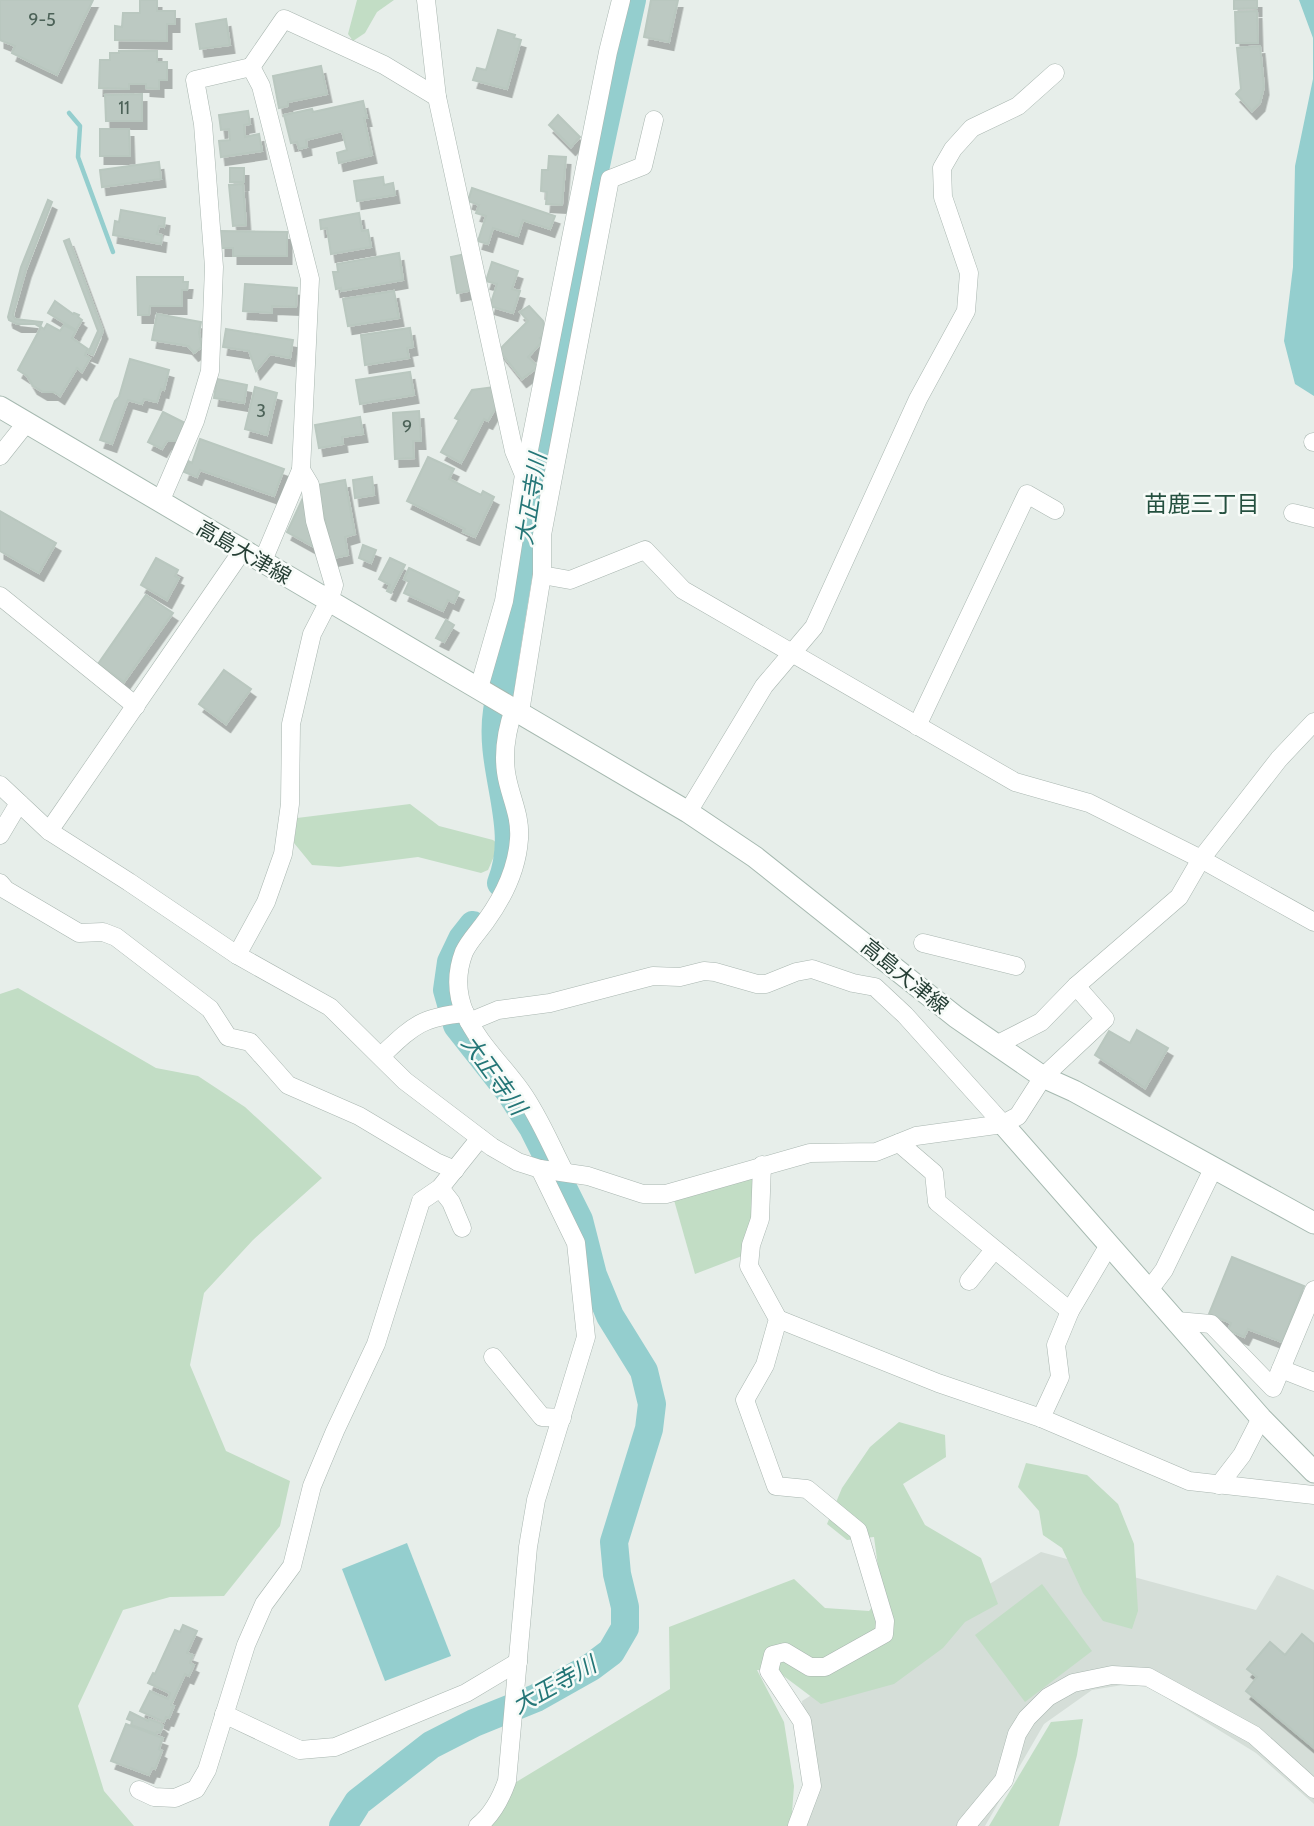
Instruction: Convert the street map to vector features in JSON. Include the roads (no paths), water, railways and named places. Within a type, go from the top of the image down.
[{"type":"main road","name":"高島大津線","points":[[0,407],[688,812],[755,858],[956,1017],[1043,1077],[1314,1223]]},
{"type":"main road","points":[[1003,1124],[1261,1418],[1314,1472]]},
{"type":"street","points":[[426,0],[438,97],[514,451],[524,475]]},
{"type":"street","points":[[485,691],[504,601],[524,475],[608,52],[621,0]]},
{"type":"street","points":[[160,502],[195,421],[210,371],[214,267],[203,124],[195,80],[251,67],[284,19],[384,65],[438,97]]},
{"type":"street","points":[[251,67],[261,86],[310,279],[301,470],[262,563]]},
{"type":"street","points":[[688,812],[764,685],[814,627],[918,399],[965,311],[969,273],[943,197],[942,168],[953,149],[972,128],[1018,106],[1055,73]]},
{"type":"street","points":[[478,1826],[502,1797],[507,1781],[528,1548],[536,1500],[586,1337],[576,1243],[536,1115],[521,1092],[459,1016],[459,985],[465,951],[509,884],[519,839],[519,814],[506,772],[507,729],[515,709],[542,575],[542,535],[610,179],[643,166],[654,120]]},
{"type":"street","points":[[0,456],[27,422]]},
{"type":"street","points":[[237,955],[266,902],[283,853],[289,804],[291,724],[312,634],[334,585],[315,522],[310,485],[301,470]]},
{"type":"street","points":[[917,726],[1027,494],[1055,510]]},
{"type":"street","points":[[1293,513],[1314,518]]},
{"type":"street","points":[[542,575],[570,580],[645,550],[683,590],[1016,782],[1088,803],[1201,859],[1314,922]]},
{"type":"street","points":[[49,831],[242,551]]},
{"type":"street","points":[[0,596],[136,706]]},
{"type":"street","points":[[998,1044],[1041,1022],[1076,986],[1179,897],[1201,859],[1279,759],[1314,722]]},
{"type":"street","points":[[0,785],[49,831],[237,955],[330,1007],[405,1081],[480,1138],[518,1162],[588,1176],[643,1194],[666,1194],[810,1153],[876,1152],[916,1136],[1003,1124],[1018,1116],[1043,1077],[1105,1019],[1076,986]]},
{"type":"street","points":[[0,835],[19,803]]},
{"type":"street","points":[[0,883],[6,890],[79,933],[103,932],[116,937],[209,1009],[228,1037],[250,1042],[288,1085],[359,1116],[436,1162],[456,1170]]},
{"type":"street","points":[[923,943],[1016,967]]},
{"type":"street","points":[[380,1056],[427,1018],[550,1003],[653,976],[680,977],[704,971],[766,984],[796,972],[812,970],[876,987],[905,1014],[1003,1124]]},
{"type":"street","points":[[139,1790],[154,1797],[175,1798],[196,1789],[207,1770],[246,1645],[264,1604],[292,1566],[312,1486],[376,1344],[421,1201],[440,1188],[480,1138]]},
{"type":"street","points":[[899,1143],[934,1173],[937,1202],[1070,1311]]},
{"type":"street","points":[[762,1166],[760,1219],[751,1245],[749,1266],[778,1319],[912,1373],[1041,1418],[1189,1481],[1314,1495]]},
{"type":"street","points":[[1149,1290],[1164,1270],[1213,1169]]},
{"type":"street","points":[[440,1188],[451,1202],[462,1228]]},
{"type":"street","points":[[1041,1418],[1060,1377],[1056,1345],[1070,1311],[1109,1245]]},
{"type":"street","points":[[969,1281],[994,1250]]},
{"type":"street","points":[[1177,1321],[1211,1324],[1273,1388],[1314,1290]]},
{"type":"street","points":[[778,1319],[765,1365],[745,1400],[776,1486],[807,1489],[858,1531],[885,1621],[884,1634],[825,1667],[810,1667],[785,1652],[773,1655],[769,1671],[802,1721],[812,1786],[797,1826]]},
{"type":"street","points":[[493,1356],[542,1417],[562,1418]]},
{"type":"street","points":[[1281,1369],[1314,1382]]},
{"type":"street","points":[[1219,1485],[1242,1455],[1261,1418]]},
{"type":"street","points":[[224,1714],[300,1750],[335,1748],[466,1693],[518,1662]]},
{"type":"street","points":[[966,1826],[1004,1780],[1017,1734],[1027,1718],[1048,1697],[1073,1683],[1112,1675],[1148,1677],[1254,1735],[1314,1789]]},
{"type":"water","points":[[1299,0],[1314,0],[1314,396],[1295,384],[1284,341],[1293,267],[1295,166],[1313,79],[1313,38]]},
{"type":"water","points":[[407,1543],[451,1656],[385,1681],[342,1569]]},
{"type":"waterway","name":"大正寺川","points":[[501,883],[509,840],[497,755],[497,711],[525,532],[558,354],[632,0]]},
{"type":"waterway","points":[[69,113],[80,126],[78,157],[113,252]]},
{"type":"waterway","name":"大正寺川","points":[[343,1826],[358,1802],[431,1745],[474,1723],[536,1698],[591,1667],[611,1652],[625,1628],[625,1607],[617,1574],[614,1542],[649,1429],[652,1404],[644,1371],[610,1316],[593,1275],[579,1220],[533,1128],[509,1091],[457,1025],[447,990],[451,962],[462,939],[473,925]]},
{"type":"district","name":"苗鹿三丁目","points":[[1202,504]]}]
